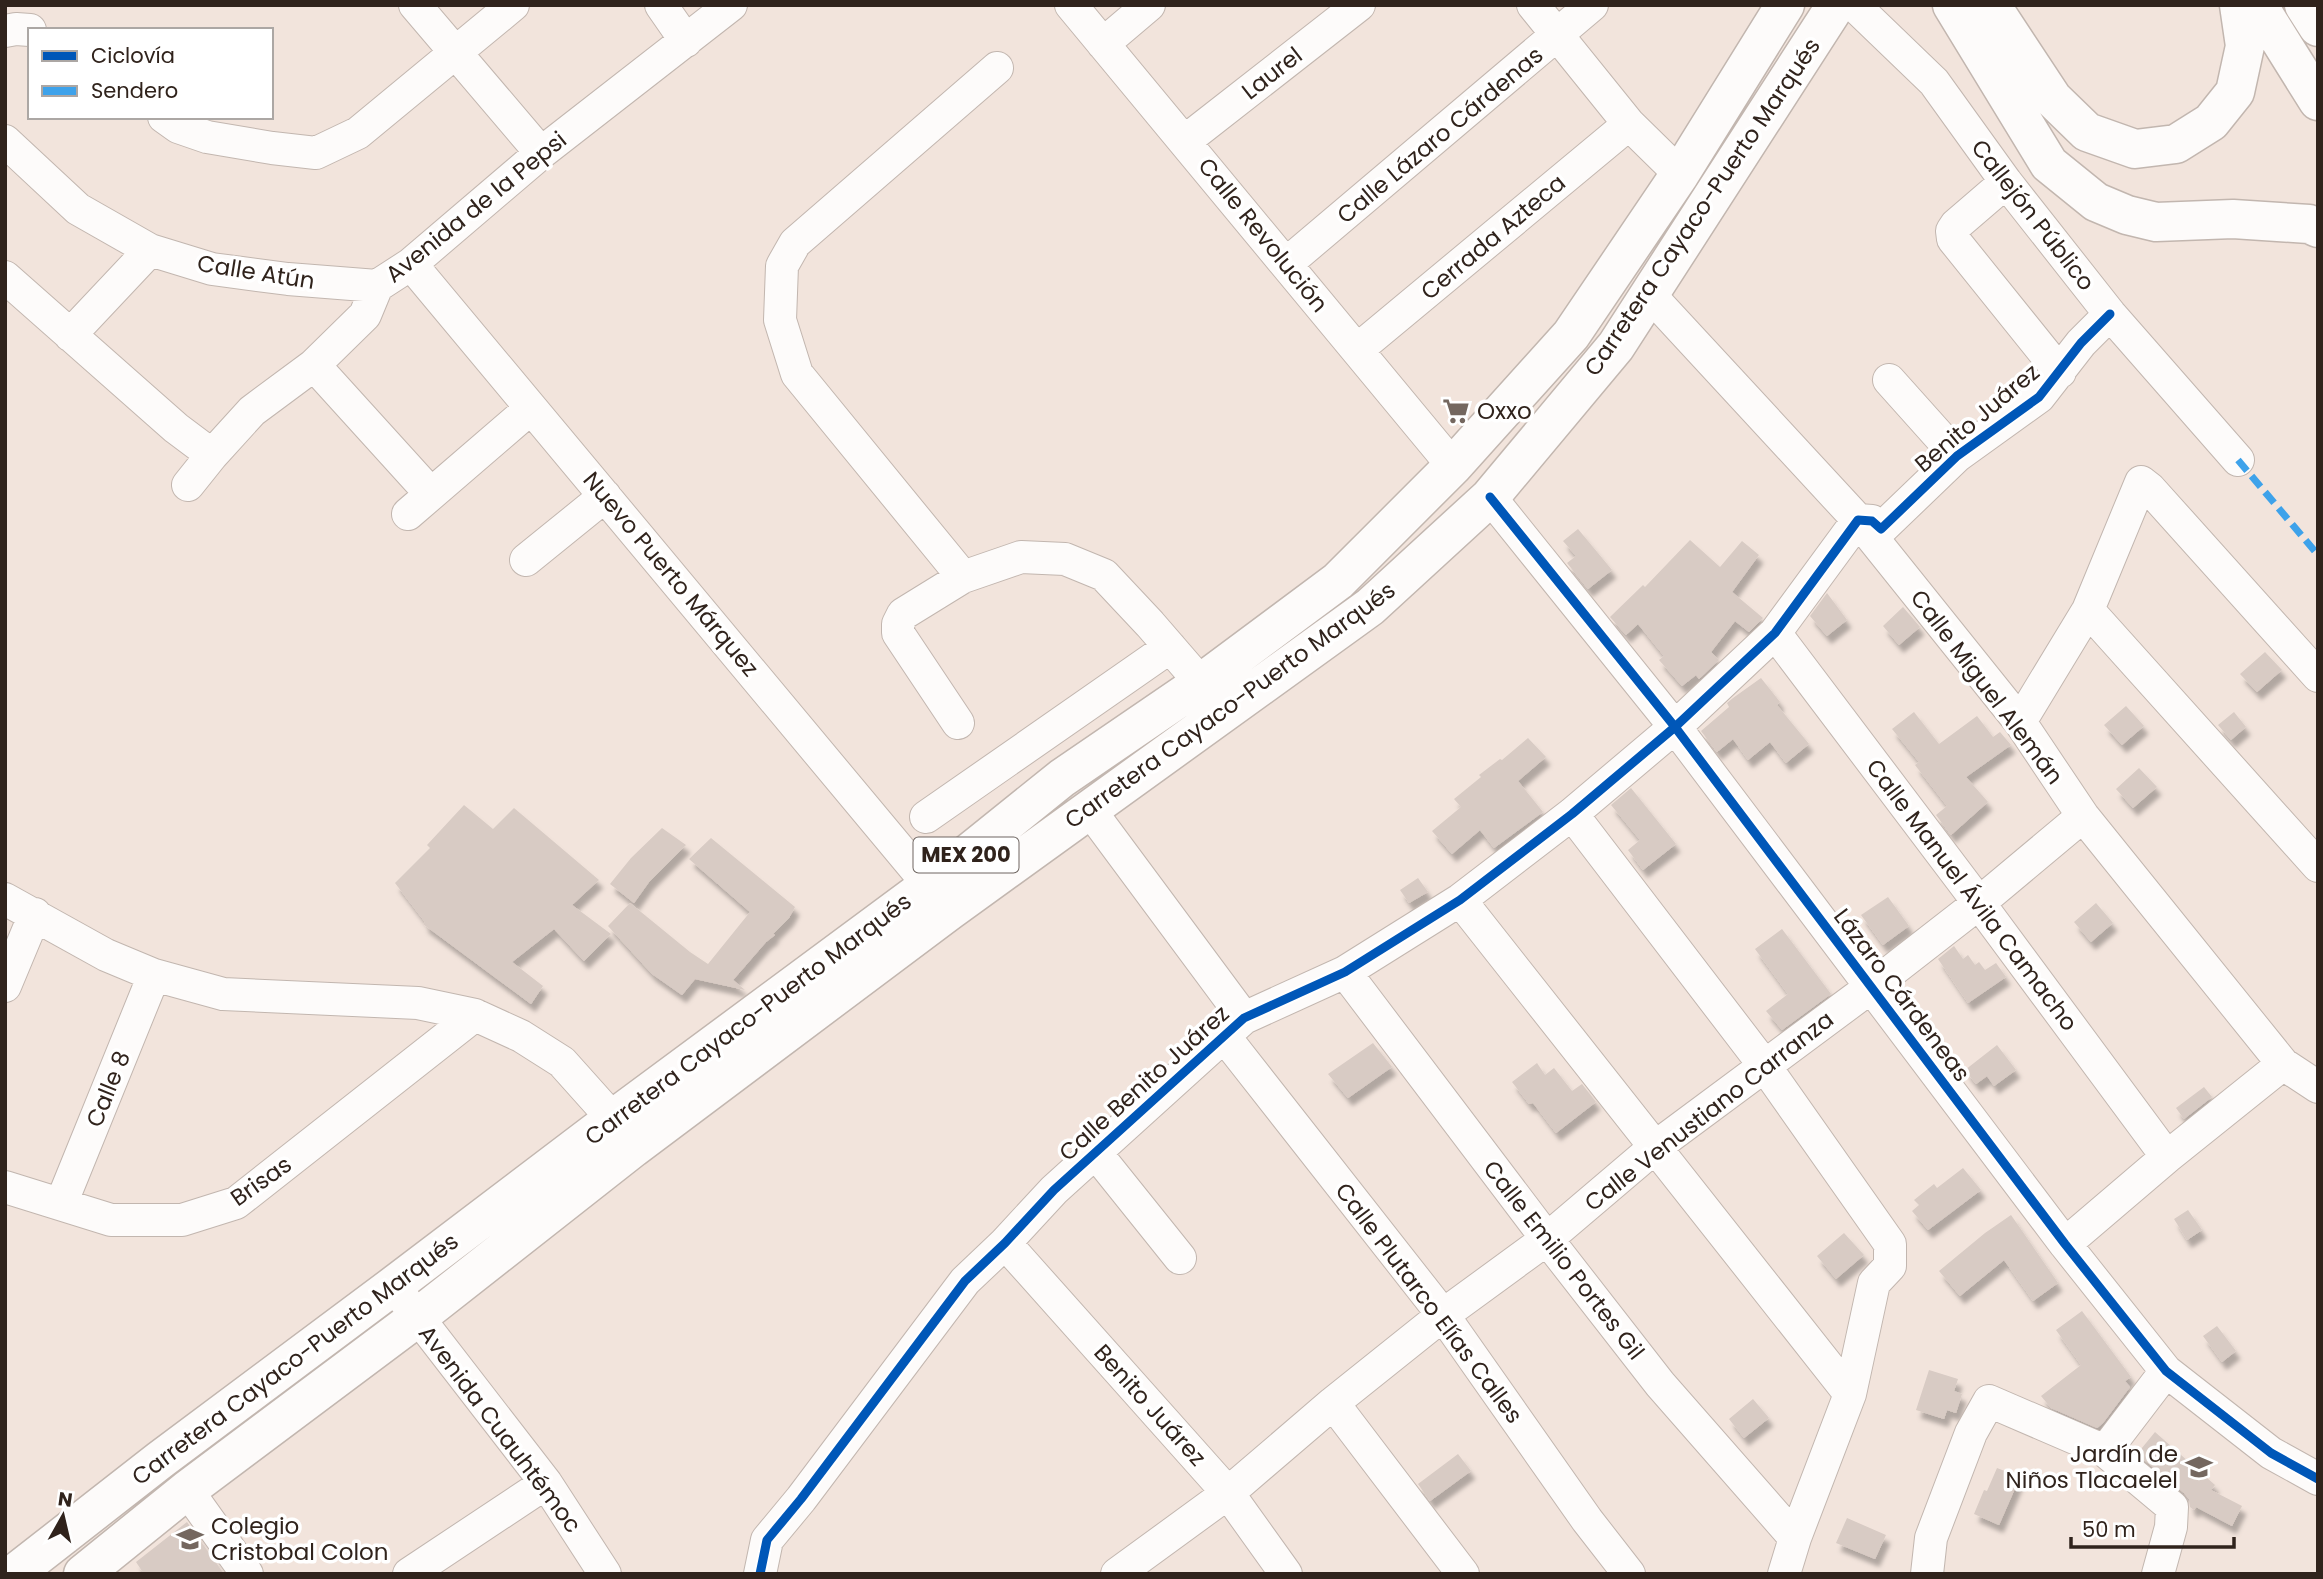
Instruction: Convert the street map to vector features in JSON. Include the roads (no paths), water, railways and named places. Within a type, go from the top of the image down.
[{"type":"main road","name":"Carretera Cayaco-Puerto Marqués","points":[[83,1574],[187,1490],[418,1317],[644,1140],[1089,809],[1210,699],[1338,581],[1453,466],[1571,335],[1680,174],[1785,5]]},
{"type":"main road","name":"Carretera Cayaco-Puerto Marqués","points":[[14,1574],[160,1460],[929,885],[1062,778],[1210,699],[1370,607],[1490,497],[1616,346],[1836,5]]},
{"type":"main road","points":[[1952,5],[2049,164],[2096,202],[2127,215],[2156,222],[2234,219],[2309,224],[2318,228]]},
{"type":"main road","points":[[1991,5],[2053,99],[2087,132],[2134,149],[2176,144],[2211,122],[2235,92],[2245,46],[2239,5]]},
{"type":"main road","points":[[2258,5],[2318,101]]},
{"type":"main road","points":[[2304,5],[2318,27]]},
{"type":"main road","points":[[2317,5],[2318,13]]},
{"type":"street","points":[[415,5],[541,153]]},
{"type":"street","points":[[167,119],[178,127],[207,137],[316,152],[358,133],[513,5]]},
{"type":"street","points":[[661,5],[686,41]]},
{"type":"street","name":"Avenida de la Pepsi","points":[[188,485],[252,411],[314,365],[365,315],[377,286],[411,264],[541,153],[731,5]]},
{"type":"street","name":"Calle Revolución","points":[[1071,5],[1453,466]]},
{"type":"street","points":[[1103,44],[1149,5]]},
{"type":"street","name":"Laurel","points":[[1185,141],[1359,5]]},
{"type":"street","points":[[1533,5],[1629,124],[1680,174]]},
{"type":"street","name":"Calle Lázaro Cárdenas","points":[[1286,264],[1592,5]]},
{"type":"street","name":"Callejón Público","points":[[1854,5],[1934,82],[2006,182],[2110,314],[2238,460]]},
{"type":"street","points":[[5,31],[28,30]]},
{"type":"street","points":[[963,577],[797,374],[780,320],[782,266],[795,243],[997,68]]},
{"type":"street","name":"Cerrada Azteca","points":[[1357,350],[1629,124]]},
{"type":"street","name":"Calle Atún","points":[[5,141],[78,209],[150,250],[212,269],[288,279],[377,286]]},
{"type":"street","name":"Benito Juárez","points":[[2006,182],[1956,225],[1952,232],[1953,239],[2060,372]]},
{"type":"street","points":[[70,335],[150,250]]},
{"type":"street","name":"Nuevo Puerto Márquez","points":[[411,264],[716,626],[929,885]]},
{"type":"street","points":[[5,277],[176,428],[212,455]]},
{"type":"street","name":"Calle Miguel Alemán","points":[[1649,294],[1858,520],[2020,722],[2083,816],[2283,1064],[2317,1086]]},
{"type":"street","name":"Benito Juárez","points":[[1858,520],[1872,521],[1881,529],[1957,456],[2039,397],[2081,343],[2110,314]]},
{"type":"street","points":[[314,365],[431,494]]},
{"type":"street","points":[[1889,380],[1957,456]]},
{"type":"street","points":[[408,514],[531,408]]},
{"type":"street","points":[[2020,722],[2088,610],[2141,482],[2318,676]]},
{"type":"street","points":[[526,560],[605,496]]},
{"type":"street","name":"Lázaro Cárdeneas","points":[[1490,497],[1675,727],[2064,1244],[2166,1371],[2271,1453],[2318,1479]]},
{"type":"street","name":"Calle Benito Juárez","points":[[760,1573],[767,1541],[965,1281],[1054,1190],[1234,1027],[1346,972],[1460,900],[1572,814],[1675,727],[1775,634],[1858,520]]},
{"type":"street","points":[[958,723],[898,633],[898,624],[903,614],[963,577],[1021,557],[1065,558],[1104,575],[1170,647],[1210,699]]},
{"type":"street","points":[[2088,610],[2318,866]]},
{"type":"street","name":"Calle Manuel Ávila Camacho","points":[[1775,634],[2167,1157]]},
{"type":"street","points":[[926,817],[1170,647]]},
{"type":"street","name":"Calle Plutarco Elías Calles","points":[[1089,809],[1234,1027],[1443,1315],[1579,1509],[1629,1574]]},
{"type":"street","points":[[1572,814],[1764,1065],[1890,1244],[1890,1266],[1874,1283],[1850,1394],[1783,1574]]},
{"type":"street","name":"Calle Venustiano Carranza","points":[[1117,1574],[1228,1493],[1333,1403],[1443,1315],[1547,1239],[1654,1148],[1979,903],[2083,816]]},
{"type":"street","points":[[5,899],[106,955],[154,975],[223,994],[418,1003],[475,1015],[521,1036],[562,1062],[613,1119]]},
{"type":"street","points":[[1460,900],[1850,1394]]},
{"type":"street","points":[[5,986],[35,914]]},
{"type":"street","name":"Calle Emilio Portes Gil","points":[[1346,972],[1660,1384],[1795,1538]]},
{"type":"street","name":"Calle 8","points":[[61,1204],[154,975]]},
{"type":"street","name":"Brisas","points":[[5,1187],[111,1220],[182,1220],[236,1203],[475,1015]]},
{"type":"street","points":[[2064,1244],[2283,1064]]},
{"type":"street","points":[[1095,1152],[1180,1258]]},
{"type":"street","name":"Benito Juárez","points":[[1005,1243],[1228,1493],[1286,1574]]},
{"type":"street","name":"Avenida Cuauhtémoc","points":[[393,1286],[546,1483],[605,1574]]},
{"type":"street","points":[[2105,1451],[2166,1371]]},
{"type":"street","points":[[1927,1574],[1931,1538],[1971,1433],[1989,1401],[2105,1451],[2172,1507],[2171,1527],[2158,1574]]},
{"type":"street","points":[[1333,1403],[1463,1574]]},
{"type":"street","points":[[409,1574],[546,1483]]},
{"type":"street","points":[[187,1490],[247,1574]]},
{"type":"place","name":"Oxxo","points":[[1456,411]]},
{"type":"place","name":"Jardín de Niños Tlacaelel","points":[[2199,1467]]},
{"type":"place","name":"Colegio Cristobal Colon","points":[[190,1539]]}]
